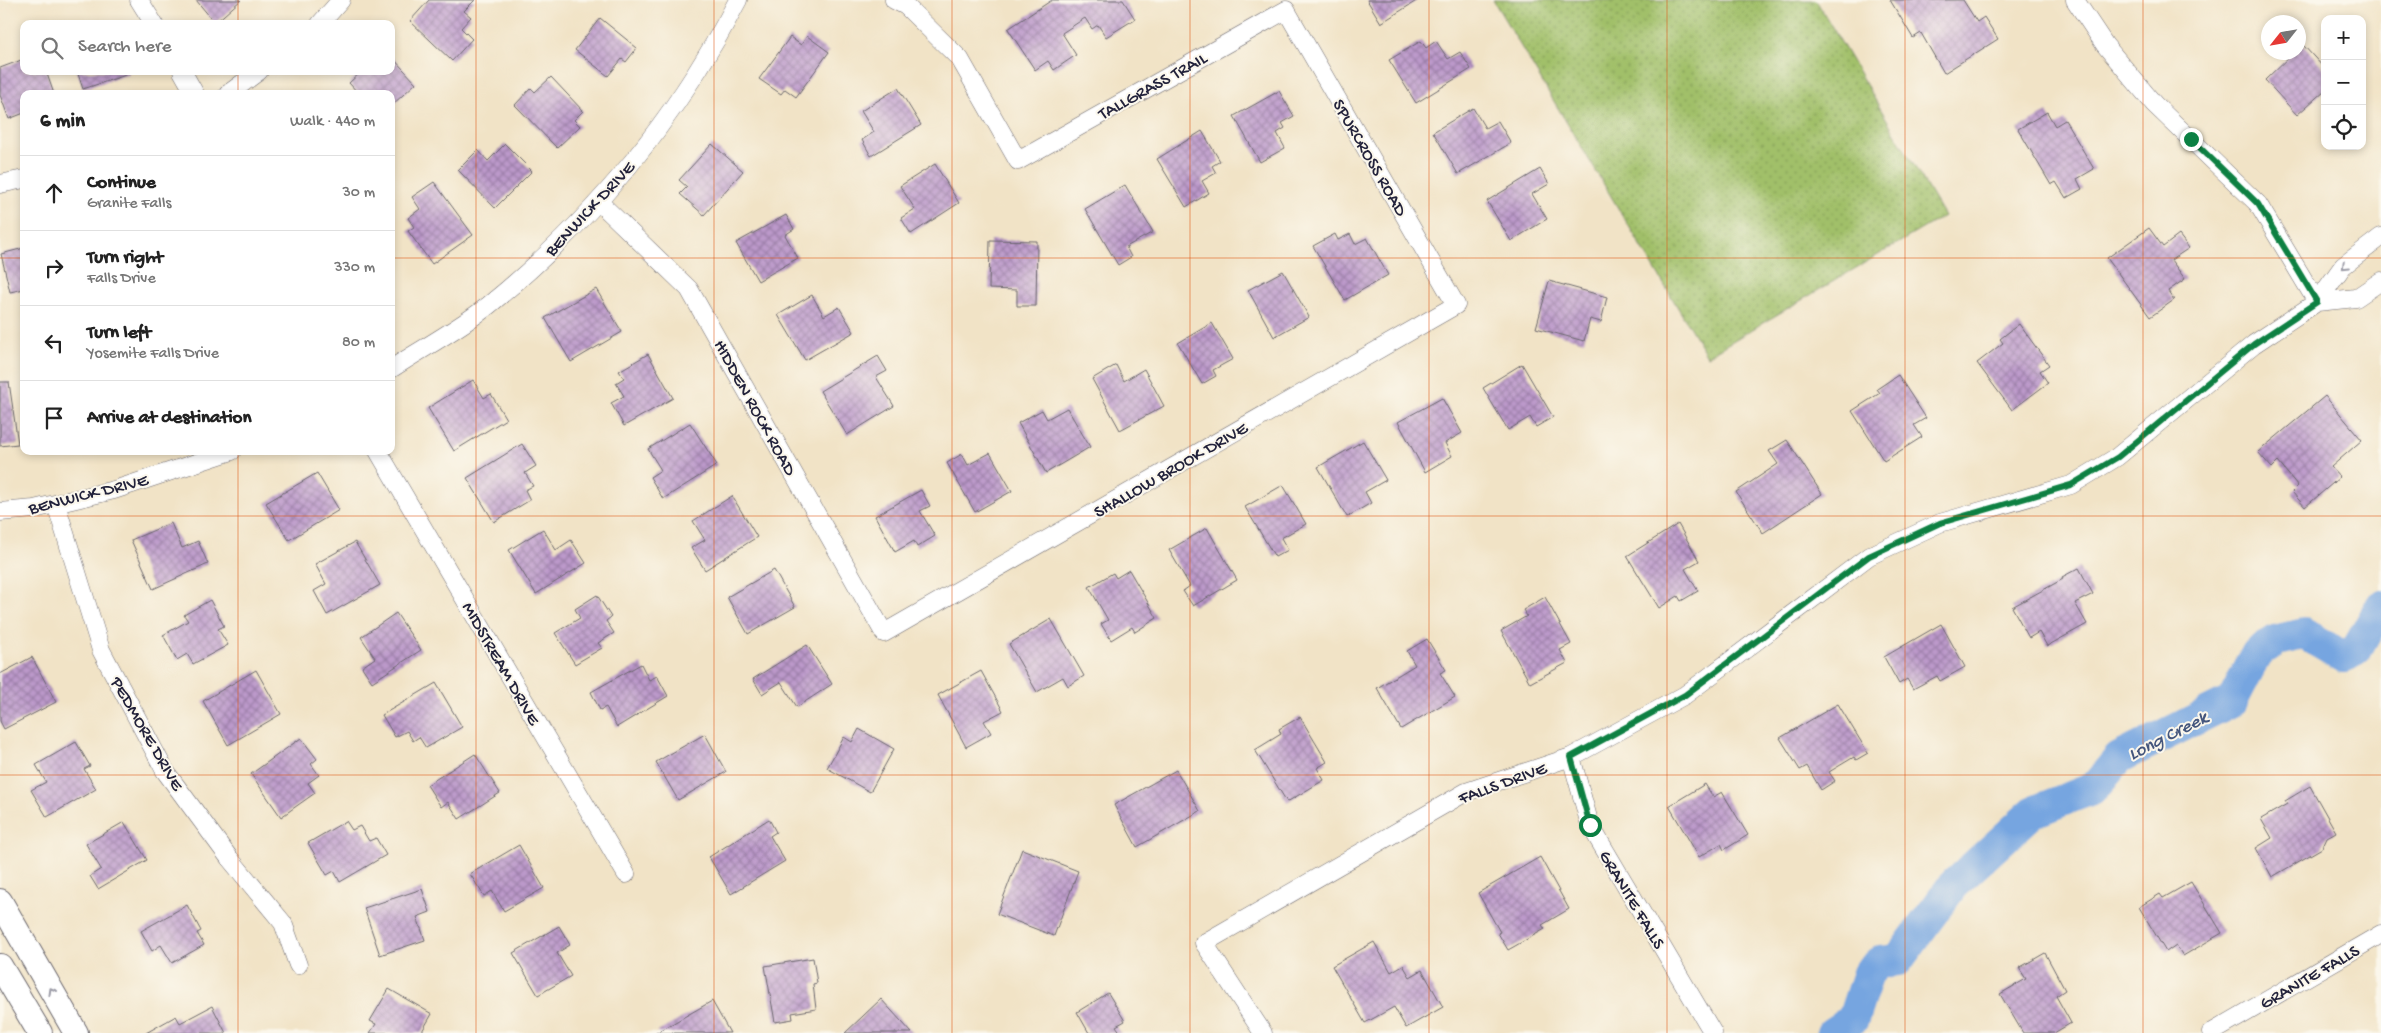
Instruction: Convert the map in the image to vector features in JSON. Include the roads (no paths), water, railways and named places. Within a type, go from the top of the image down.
[{"type":"street","points":[[139,0],[152,20]]},
{"type":"street","points":[[324,20],[341,0]]},
{"type":"street","name":"BENWICK DRIVE","points":[[395,366],[488,306],[548,254],[599,202],[631,165],[684,92],[738,0]]},
{"type":"street","name":"TALLGRASS TRAIL","points":[[894,0],[906,6],[960,59],[1018,161],[1286,10]]},
{"type":"street","points":[[2075,0],[2105,46],[2154,104],[2258,204],[2317,302]]},
{"type":"street","name":"SPURCROSS ROAD","points":[[1286,10],[1456,305]]},
{"type":"street","points":[[184,75],[193,90]]},
{"type":"street","points":[[233,90],[254,75]]},
{"type":"street","points":[[0,184],[20,180]]},
{"type":"street","name":"HIDDEN ROCK ROAD","points":[[599,202],[689,289],[884,633]]},
{"type":"street","name":"FALLS DRIVE","points":[[1263,1033],[1204,942],[1466,792],[1571,757],[1685,695],[1869,556],[1940,523],[2071,485],[2118,457],[2254,344],[2317,302],[2343,266],[2381,236]]},
{"type":"street","name":"FALLS DRIVE","points":[[2317,302],[2356,298],[2381,281]]},
{"type":"street","name":"SHALLOW BROOK DRIVE","points":[[884,633],[1456,305]]},
{"type":"street","name":"BENWICK DRIVE","points":[[0,512],[34,509],[114,490],[220,455]]},
{"type":"street","name":"MIDSTREAM DRIVE","points":[[380,455],[626,874]]},
{"type":"street","name":"PEDMORE DRIVE","points":[[56,504],[101,650],[165,771],[230,859],[283,923],[298,965]]},
{"type":"street","name":"GRANITE FALLS","points":[[1571,757],[1590,825],[1713,1033]]},
{"type":"street","points":[[0,900],[76,1033]]},
{"type":"street","name":"GRANITE FALLS","points":[[2211,1033],[2381,934]]},
{"type":"street","points":[[0,966],[40,1033]]},
{"type":"waterway","name":"Long Creek","points":[[1832,1033],[1853,1019],[1868,973],[1880,962],[1898,960],[1953,885],[2033,812],[2094,788],[2119,758],[2232,701],[2257,653],[2277,640],[2304,634],[2344,657],[2357,649],[2381,606]]}]
